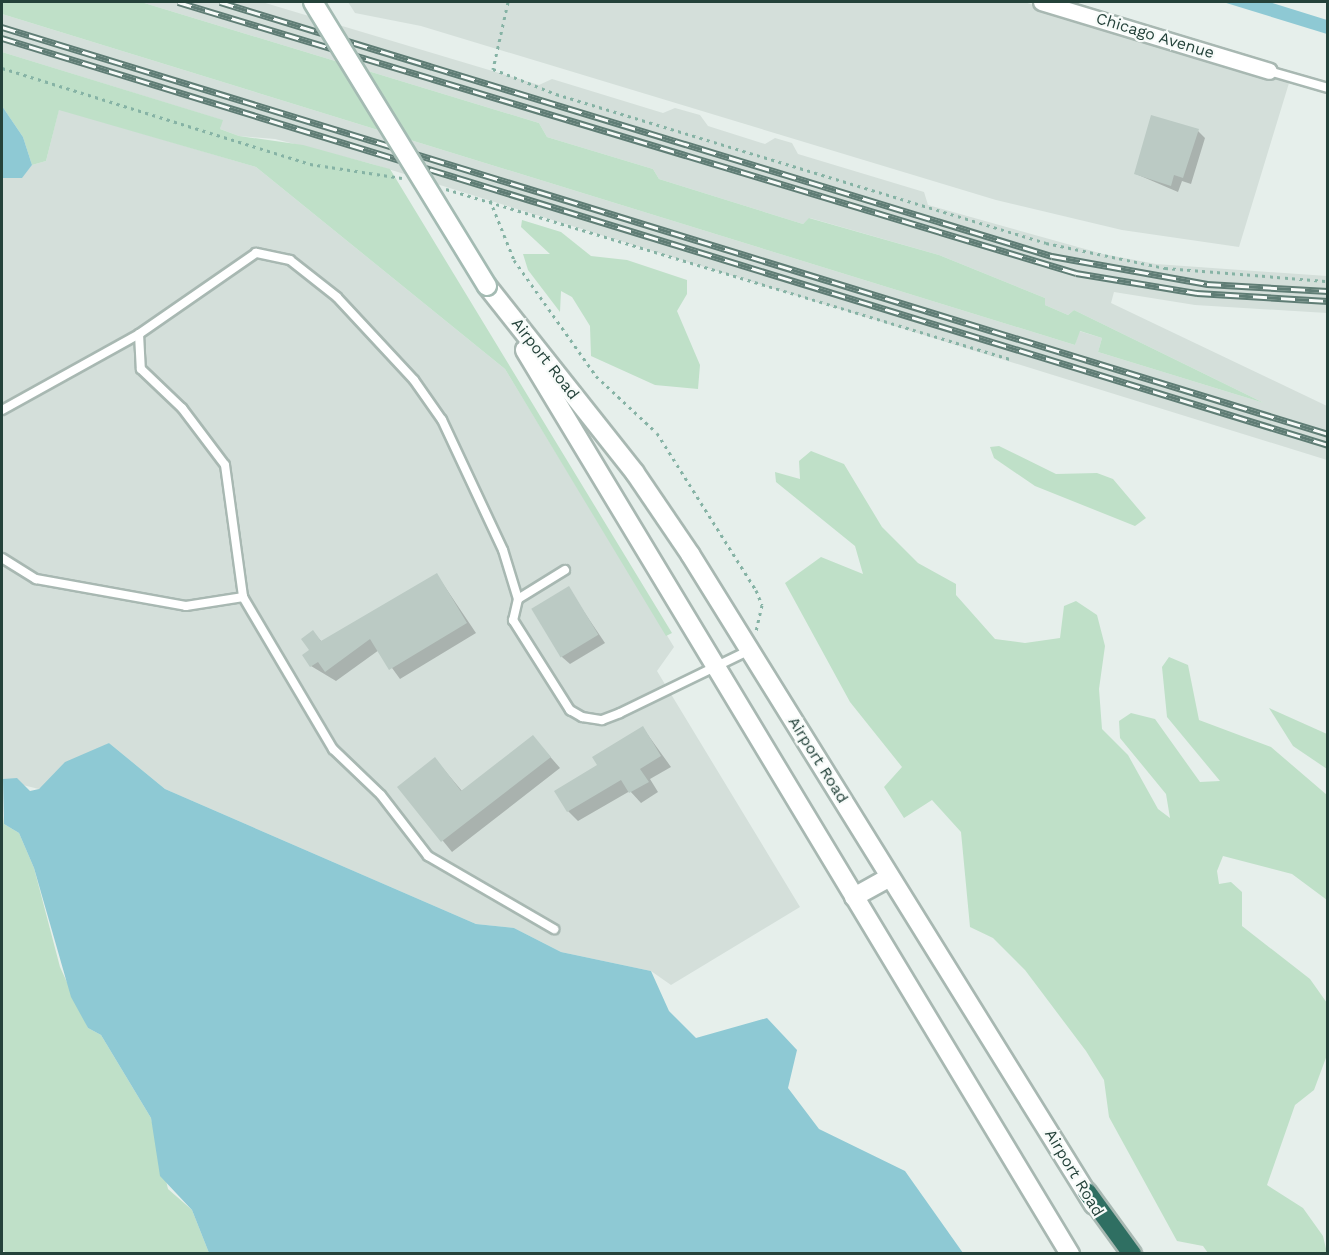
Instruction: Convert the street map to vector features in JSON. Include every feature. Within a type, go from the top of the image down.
[{"type":"highway","points":[[1087,1192],[1132,1254]]},
{"type":"main road","name":"Airport Road","points":[[313,2],[487,286],[1070,1254]]},
{"type":"main road","name":"Airport Road","points":[[487,286],[635,473],[750,650],[1087,1192],[1120,1254]]},
{"type":"main road","points":[[854,897],[890,877]]},
{"type":"street","name":"Chicago Avenue","points":[[1041,2],[1269,71]]},
{"type":"lane","points":[[1269,71],[1328,88]]},
{"type":"lane","points":[[2,410],[140,334],[256,254],[290,260],[337,297],[414,380],[442,420],[503,550],[518,599],[515,629],[570,710],[582,717],[611,717],[717,668],[750,650]]},
{"type":"lane","points":[[140,334],[141,369],[182,408],[225,465],[243,597],[333,749],[381,795],[428,856],[554,929]]},
{"type":"lane","points":[[2,558],[36,579],[186,606],[243,597]]},
{"type":"lane","points":[[518,599],[566,570]]},
{"type":"path","points":[[508,2],[493,69],[545,91],[1046,243],[1165,268],[1328,281]]},
{"type":"path","points":[[2,68],[309,164],[409,179]]},
{"type":"path","points":[[438,186],[1010,359]]},
{"type":"path","points":[[490,200],[513,261],[600,381],[657,433],[756,590],[762,605],[750,650]]},
{"type":"shaded area","points":[[141,2],[262,2],[539,85],[552,79],[663,113],[675,108],[700,115],[708,126],[765,144],[775,138],[792,143],[798,154],[924,192],[928,205],[1103,254],[1156,264],[1327,276],[1327,313],[1195,305],[1114,292],[1111,303],[1327,406],[1327,460],[372,164],[275,139],[239,136],[220,129],[222,120],[2,52],[2,14],[1075,345],[1079,331],[1102,338],[1098,352],[1264,403],[1074,310],[1068,315],[1045,305],[1045,298],[939,255],[810,218],[803,224],[659,179],[653,169],[547,137],[539,123]]},
{"type":"shaded area","points":[[348,2],[1024,2],[1289,83],[1239,247],[1122,230],[996,200],[421,26],[355,13]]},
{"type":"shaded area","points":[[59,109],[256,167],[505,369],[674,647],[657,671],[800,907],[671,985],[651,971],[561,952],[514,928],[476,924],[165,789],[109,743],[39,789],[2,780],[2,178],[21,178],[32,165],[46,161]]},
{"type":"green space","points":[[2,2],[141,2],[539,123],[547,137],[653,169],[659,179],[803,224],[809,218],[939,255],[1045,298],[1045,305],[1068,315],[1074,310],[1264,403],[1098,352],[1102,338],[1080,331],[1075,345],[2,14]]},
{"type":"green space","points":[[2,52],[223,120],[220,129],[239,136],[303,145],[390,169],[672,633],[666,636],[505,369],[256,167],[59,110],[46,161],[32,165],[23,137],[2,106]]},
{"type":"green space","points":[[522,220],[561,232],[591,256],[627,260],[687,280],[687,294],[677,311],[700,365],[698,389],[655,385],[591,356],[590,326],[572,297],[561,291],[560,312],[528,270],[523,254],[550,254],[521,227]]},
{"type":"green space","points":[[999,446],[1056,474],[1097,473],[1113,479],[1146,518],[1135,526],[1035,486],[994,458],[990,447]]},
{"type":"green space","points":[[811,451],[844,464],[882,527],[918,563],[956,584],[956,595],[995,639],[1025,643],[1060,638],[1064,606],[1076,601],[1097,615],[1105,646],[1099,689],[1102,729],[1128,755],[1158,809],[1170,818],[1166,794],[1120,738],[1119,721],[1131,713],[1155,719],[1200,782],[1220,781],[1167,717],[1162,667],[1169,657],[1188,665],[1199,720],[1271,747],[1327,795],[1327,900],[1292,874],[1223,856],[1217,871],[1219,884],[1231,882],[1242,892],[1242,926],[1310,979],[1327,1003],[1327,1055],[1314,1090],[1295,1105],[1267,1185],[1303,1208],[1323,1236],[1327,1253],[1208,1253],[1203,1246],[1177,1241],[1109,1117],[1104,1080],[1086,1051],[1025,970],[993,938],[970,927],[961,832],[932,800],[904,818],[884,787],[902,767],[850,702],[785,583],[821,557],[863,574],[855,546],[776,482],[775,472],[800,479],[799,461]]},
{"type":"green space","points":[[1269,708],[1327,734],[1327,769],[1293,746]]},
{"type":"green space","points":[[2,808],[4,824],[19,833],[34,868],[60,967],[88,1028],[101,1035],[151,1118],[168,1189],[192,1210],[209,1253],[7,1254],[2,1249]]},
{"type":"water","points":[[1223,2],[1269,2],[1327,20],[1327,34]]},
{"type":"water","points":[[2,106],[23,137],[32,165],[22,178],[2,178]]},
{"type":"water","points":[[109,743],[165,789],[476,924],[514,928],[561,952],[651,971],[669,1011],[696,1038],[767,1018],[797,1050],[788,1088],[819,1129],[905,1171],[963,1253],[209,1253],[192,1210],[160,1176],[151,1118],[101,1035],[88,1028],[71,997],[34,868],[19,833],[4,824],[3,779],[17,778],[30,791],[39,789],[65,762]]},
{"type":"building","points":[[1151,115],[1199,129],[1183,178],[1174,175],[1171,186],[1134,174]]},
{"type":"building","points":[[437,573],[467,623],[389,670],[370,639],[325,672],[318,662],[310,667],[302,655],[309,650],[301,639],[313,630],[321,641]]},
{"type":"building","points":[[569,586],[598,635],[561,658],[531,609]]},
{"type":"building","points":[[643,726],[661,756],[640,769],[649,782],[629,793],[621,780],[567,812],[554,791],[597,765],[592,757]]},
{"type":"building","points":[[533,735],[551,757],[441,842],[397,787],[435,757],[461,791]]},
{"type":"railway","points":[[178,2],[1076,273],[1197,293],[1328,301]]},
{"type":"railway","points":[[220,2],[1052,256],[1207,284],[1328,291]]},
{"type":"railway","points":[[2,27],[1328,434]]},
{"type":"railway","points":[[2,38],[1328,445]]}]
